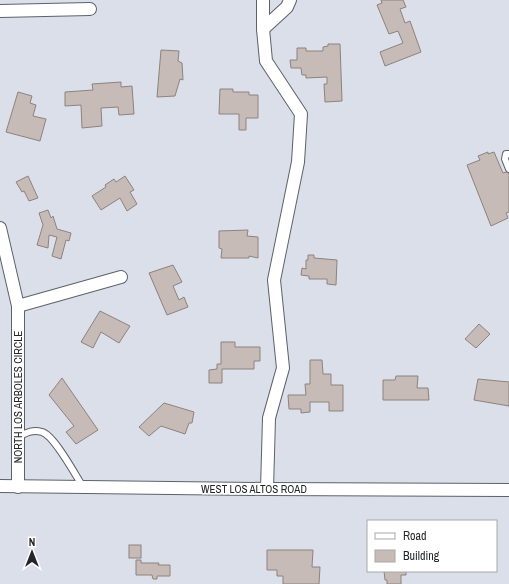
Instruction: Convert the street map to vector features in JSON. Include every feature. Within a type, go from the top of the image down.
[{"type":"street","points":[[263,0],[263,29],[266,61],[301,114],[298,162],[274,280],[283,368],[269,418],[267,490]]},
{"type":"street","points":[[263,29],[287,7],[290,0]]},
{"type":"street","points":[[0,11],[90,9]]},
{"type":"street","name":"NORTH LOS ARBOLES CIRCLE","points":[[0,228],[18,306],[18,487]]},
{"type":"street","points":[[18,306],[121,277]]},
{"type":"street","name":"WEST LOS ALTOS ROAD","points":[[0,486],[267,490],[509,490]]},
{"type":"lane","points":[[509,154],[506,154],[505,159],[509,169]]},
{"type":"lane","points":[[18,437],[31,431],[43,432],[52,439],[69,463],[83,487]]},
{"type":"building","points":[[381,0],[403,0],[406,7],[400,9],[405,23],[410,21],[421,52],[385,66],[380,52],[403,43],[398,31],[389,34],[377,5],[382,3]]},
{"type":"building","points":[[328,44],[340,44],[342,101],[325,102],[324,84],[327,84],[327,77],[306,78],[306,75],[302,75],[301,68],[291,68],[290,60],[297,60],[297,48],[306,48],[306,51],[323,51],[323,47],[328,46]]},
{"type":"building","points":[[161,50],[179,51],[178,61],[182,63],[183,80],[180,79],[175,96],[157,97]]},
{"type":"building","points":[[121,82],[121,87],[132,86],[134,114],[119,115],[118,107],[101,108],[102,126],[82,128],[81,105],[65,106],[65,92],[93,90],[92,84]]},
{"type":"building","points":[[220,89],[233,89],[233,92],[249,92],[249,95],[258,95],[258,118],[246,118],[246,130],[239,130],[239,114],[219,114]]},
{"type":"building","points":[[18,92],[32,96],[30,103],[36,105],[33,116],[46,119],[40,141],[6,132]]},
{"type":"building","points":[[488,152],[488,154],[494,152],[503,173],[509,171],[509,212],[506,213],[508,218],[491,226],[467,165],[480,160],[478,156]]},
{"type":"building","points":[[28,176],[38,198],[29,201],[24,191],[22,192],[16,182]]},
{"type":"building","points":[[125,176],[134,190],[130,192],[137,204],[127,211],[120,198],[101,210],[92,196],[106,187],[105,185],[114,179],[116,182]]},
{"type":"building","points":[[48,210],[51,218],[53,216],[57,229],[71,233],[69,241],[66,240],[61,259],[52,256],[57,237],[49,235],[48,248],[37,245],[43,225],[39,213]]},
{"type":"building","points":[[248,230],[247,236],[258,237],[258,258],[249,256],[249,258],[221,258],[222,249],[219,248],[219,231]]},
{"type":"building","points":[[308,255],[314,255],[314,258],[337,260],[336,285],[327,284],[327,279],[309,279],[309,276],[301,275],[302,268],[306,269],[306,260],[308,260]]},
{"type":"building","points":[[173,265],[182,282],[173,286],[179,300],[184,297],[188,307],[167,315],[149,273]]},
{"type":"building","points":[[100,311],[130,326],[119,343],[101,332],[93,348],[81,342]]},
{"type":"building","points":[[479,324],[490,334],[476,348],[465,339]]},
{"type":"building","points":[[221,342],[235,342],[235,347],[260,347],[260,361],[254,361],[254,369],[222,369],[222,383],[209,383],[209,370],[217,369],[217,364],[221,364]]},
{"type":"building","points":[[310,360],[322,360],[323,374],[331,374],[331,385],[343,385],[343,411],[329,411],[329,402],[310,402],[310,412],[301,413],[301,409],[289,409],[288,395],[306,395],[305,384],[310,384]]},
{"type":"building","points":[[396,376],[418,376],[417,388],[428,388],[429,400],[383,400],[383,380],[395,380]]},
{"type":"building","points":[[62,378],[98,430],[76,444],[66,432],[74,426],[49,395]]},
{"type":"building","points":[[478,379],[509,382],[509,406],[474,400]]},
{"type":"building","points":[[164,403],[194,412],[192,423],[189,423],[185,434],[161,426],[149,436],[139,427]]},
{"type":"building","points":[[129,545],[141,545],[141,558],[129,558]]},
{"type":"building","points":[[267,550],[313,550],[312,567],[320,567],[319,584],[283,584],[283,576],[277,576],[277,570],[267,570]]},
{"type":"building","points":[[136,560],[141,560],[141,563],[159,563],[158,565],[170,565],[170,576],[157,576],[157,579],[153,579],[152,575],[136,575]]},
{"type":"building","points":[[384,572],[406,572],[406,575],[401,575],[401,584],[387,584],[387,580],[385,580]]}]
